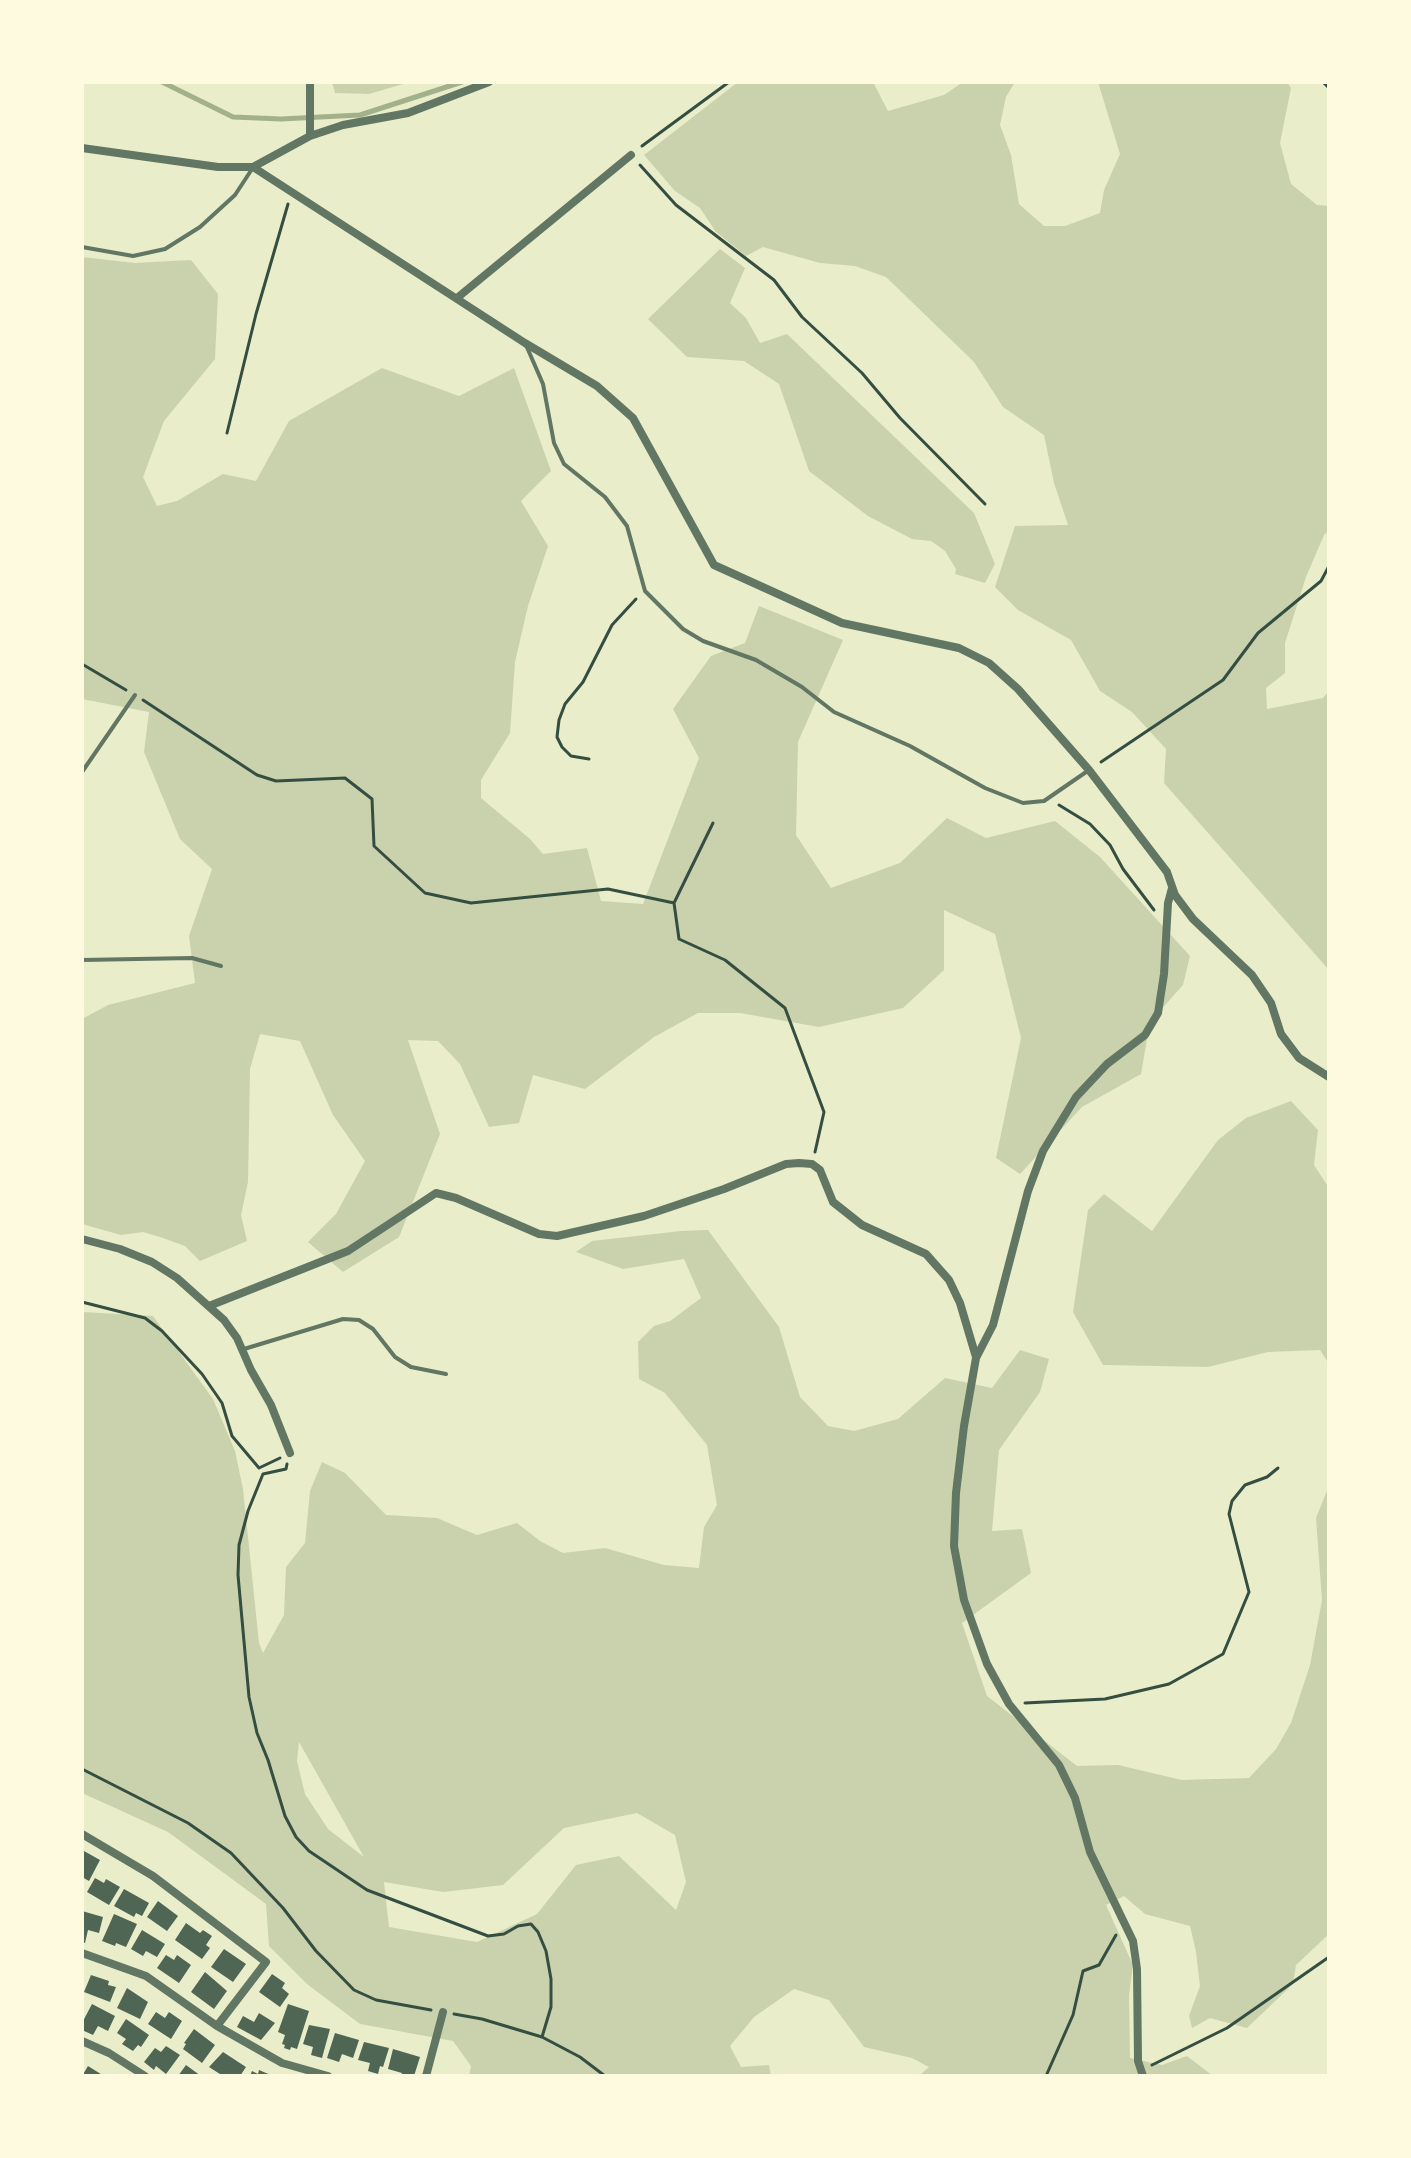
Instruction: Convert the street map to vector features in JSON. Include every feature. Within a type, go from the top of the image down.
[{"type":"street","points":[[310,82],[310,136]]},
{"type":"street","points":[[82,148],[218,167],[253,167],[310,136],[343,125],[408,113],[489,82]]},
{"type":"street","points":[[457,298],[631,155]]},
{"type":"street","points":[[253,167],[597,386],[633,418],[714,565],[842,623],[959,648],[989,663],[1018,689],[1089,770],[1167,872],[1175,895],[1193,919],[1252,975],[1271,1003],[1281,1034],[1299,1058],[1329,1077]]},
{"type":"street","points":[[1142,2073],[1138,2061],[1137,1969],[1133,1941],[1090,1852],[1075,1798],[1059,1765],[1009,1704],[987,1664],[964,1600],[954,1546],[962,1439],[976,1358],[993,1325],[1028,1191],[1043,1151],[1076,1097],[1107,1064],[1145,1035],[1158,1013],[1172,887]]},
{"type":"street","points":[[209,1306],[348,1251],[436,1193],[456,1198],[539,1234],[557,1236],[644,1216],[786,1164],[812,1164],[820,1170],[833,1202],[840,1208],[862,1225],[926,1254],[949,1280],[960,1303],[976,1358]]},
{"type":"street","points":[[82,1239],[152,1262],[177,1278],[224,1320],[271,1405],[290,1453]]},
{"type":"street","points":[[82,1834],[153,1876],[266,1962],[217,2026]]},
{"type":"street","points":[[82,1953],[146,1976],[217,2026],[282,2063],[328,2076]]},
{"type":"street","points":[[426,2076],[443,2012]]},
{"type":"street","points":[[83,2043],[109,2053],[145,2076]]},
{"type":"lane","points":[[82,247],[133,256],[165,249],[200,227],[235,195],[253,167]]},
{"type":"lane","points":[[525,343],[543,384],[554,443],[564,464],[605,497],[627,526],[645,591],[683,629],[703,641],[756,660],[802,687],[834,712],[910,746],[985,788],[1023,803],[1044,801],[1089,770]]},
{"type":"lane","points":[[82,772],[135,695]]},
{"type":"lane","points":[[82,960],[192,958],[221,966]]},
{"type":"lane","points":[[242,1349],[343,1319],[359,1320],[373,1329],[395,1357],[411,1367],[446,1374]]},
{"type":"path","points":[[729,82],[683,113],[631,155],[676,205],[774,280],[802,317],[862,373],[900,418],[985,504]]},
{"type":"path","points":[[1323,82],[1329,88]]},
{"type":"path","points":[[227,433],[256,314],[291,193]]},
{"type":"path","points":[[1089,770],[1223,680],[1258,633],[1321,581],[1329,566]]},
{"type":"path","points":[[589,759],[571,756],[562,747],[557,737],[559,720],[565,704],[583,682],[612,625],[645,591]]},
{"type":"path","points":[[82,664],[257,775],[276,781],[345,778],[372,799],[374,846],[425,893],[471,903],[608,889],[674,903]]},
{"type":"path","points":[[1044,801],[1066,808],[1090,824],[1110,845],[1135,887],[1168,924]]},
{"type":"path","points":[[713,823],[674,903],[679,939],[725,960],[785,1008],[824,1112],[812,1164]]},
{"type":"path","points":[[82,1302],[145,1318],[162,1331],[222,1403],[232,1436],[259,1468],[290,1453]]},
{"type":"path","points":[[290,1453],[286,1469],[263,1474],[242,1534],[238,1575],[249,1697],[257,1733],[285,1816],[296,1837],[309,1851],[367,1890],[488,1936],[531,1924],[546,1951],[551,1979],[551,2007],[542,2037]]},
{"type":"path","points":[[1009,1704],[1105,1699],[1169,1684],[1223,1654],[1249,1592],[1229,1514],[1232,1501],[1245,1485],[1267,1477],[1278,1468]]},
{"type":"path","points":[[82,1769],[188,1823],[231,1853],[354,1990],[400,2006],[482,2019],[542,2037],[580,2057],[605,2076]]},
{"type":"path","points":[[1046,2076],[1073,2015],[1083,1971],[1099,1965],[1123,1922]]},
{"type":"path","points":[[1142,2073],[1227,2028],[1329,1957]]},
{"type":"green space","points":[[332,82],[410,82],[369,94],[335,93]]},
{"type":"green space","points":[[738,82],[873,82],[888,111],[944,95],[963,82],[1015,82],[1006,97],[1000,125],[1011,155],[1019,204],[1044,226],[1065,226],[1100,213],[1104,190],[1120,154],[1098,82],[1287,82],[1291,88],[1280,143],[1291,184],[1317,205],[1329,206],[1329,531],[1324,535],[1306,577],[1285,643],[1285,673],[1266,688],[1267,709],[1323,698],[1329,691],[1329,970],[1164,783],[1166,749],[1132,712],[1100,691],[1071,640],[1018,610],[995,587],[1015,526],[1068,525],[1054,483],[1044,435],[1003,407],[974,362],[886,277],[855,266],[820,263],[763,247],[746,256],[716,232],[700,208],[675,191],[644,155]]},
{"type":"green space","points":[[720,249],[745,268],[730,303],[746,318],[760,343],[787,334],[974,513],[995,564],[985,583],[955,574],[956,569],[945,551],[931,541],[912,539],[868,516],[809,471],[779,384],[744,361],[687,357],[648,319]]},
{"type":"green space","points":[[82,257],[135,263],[191,260],[218,294],[215,359],[164,421],[143,477],[157,506],[177,501],[223,474],[256,481],[289,421],[382,368],[459,396],[514,368],[551,471],[521,501],[548,546],[528,606],[515,662],[510,733],[481,780],[481,798],[530,839],[543,854],[587,848],[601,901],[643,904],[699,758],[673,709],[711,656],[745,643],[759,606],[843,640],[798,742],[796,835],[831,888],[900,863],[947,818],[986,838],[1055,821],[1100,857],[1190,956],[1183,985],[1150,1022],[1141,1074],[1082,1107],[1020,1174],[996,1158],[1021,1038],[995,934],[944,910],[944,970],[903,1008],[819,1027],[740,1013],[698,1013],[654,1037],[585,1089],[533,1075],[519,1123],[489,1127],[460,1064],[438,1041],[408,1040],[440,1134],[399,1237],[343,1272],[308,1242],[336,1214],[365,1161],[333,1115],[300,1041],[260,1034],[250,1069],[248,1182],[241,1215],[247,1241],[200,1261],[185,1246],[160,1237],[143,1232],[121,1235],[82,1224],[82,1019],[108,1005],[195,983],[189,936],[212,869],[180,839],[144,752],[149,712],[82,699]]},
{"type":"green space","points":[[1291,1101],[1318,1130],[1314,1165],[1329,1188],[1329,1364],[1320,1350],[1268,1352],[1208,1367],[1103,1365],[1073,1312],[1088,1210],[1104,1194],[1152,1231],[1218,1140],[1246,1118]]},
{"type":"green space","points":[[708,1230],[779,1327],[800,1397],[828,1426],[854,1431],[898,1419],[945,1378],[992,1388],[1020,1350],[1049,1359],[1040,1392],[999,1450],[992,1531],[1022,1529],[1031,1573],[962,1623],[987,1696],[1077,1766],[1118,1765],[1182,1780],[1249,1778],[1276,1749],[1291,1723],[1310,1665],[1322,1600],[1316,1518],[1329,1486],[1329,1934],[1296,1965],[1293,1984],[1247,2028],[1210,2018],[1192,2028],[1189,2016],[1200,1986],[1190,1926],[1145,1914],[1124,1896],[1106,1905],[1133,1965],[1129,1995],[1130,2058],[1162,2065],[1187,2056],[1213,2076],[919,2076],[929,2067],[912,2058],[864,2047],[829,2000],[794,1989],[754,2017],[730,2046],[741,2067],[769,2065],[771,2076],[469,2076],[471,2066],[453,2041],[360,2024],[307,1984],[269,1946],[266,1904],[168,1832],[82,1793],[82,1312],[153,1316],[213,1399],[235,1451],[243,1489],[259,1643],[263,1653],[284,1615],[286,1567],[305,1543],[310,1491],[322,1462],[345,1473],[386,1515],[437,1518],[477,1535],[517,1523],[540,1541],[563,1553],[605,1548],[664,1565],[699,1568],[704,1527],[717,1505],[707,1445],[665,1393],[639,1379],[638,1342],[654,1326],[670,1321],[701,1298],[684,1259],[623,1269],[576,1252],[592,1241]],"holes":[[[299,1742],[364,1857],[328,1829],[305,1794],[297,1761]],[[637,1813],[675,1835],[686,1882],[676,1910],[619,1856],[576,1865],[537,1914],[477,1942],[389,1927],[384,1882],[443,1892],[503,1885],[564,1828]]]},
{"type":"building","points":[[84,1851],[100,1860],[89,1881],[82,1877]]},
{"type":"building","points":[[95,1878],[104,1883],[106,1879],[120,1887],[109,1905],[87,1892]]},
{"type":"building","points":[[124,1889],[149,1903],[142,1916],[136,1913],[134,1917],[114,1906]]},
{"type":"building","points":[[158,1901],[178,1916],[167,1931],[147,1917]]},
{"type":"building","points":[[82,1911],[103,1917],[99,1933],[88,1930],[85,1943],[82,1942]]},
{"type":"building","points":[[114,1914],[137,1924],[126,1947],[102,1941]]},
{"type":"building","points":[[186,1923],[200,1933],[203,1930],[212,1936],[206,1945],[210,1948],[202,1959],[175,1940]]},
{"type":"building","points":[[142,1930],[165,1944],[157,1957],[146,1951],[143,1956],[131,1949]]},
{"type":"building","points":[[224,1949],[246,1964],[233,1982],[211,1967]]},
{"type":"building","points":[[166,1955],[174,1960],[177,1955],[191,1965],[179,1983],[157,1968]]},
{"type":"building","points":[[205,1972],[227,1991],[214,2009],[191,1992]]},
{"type":"building","points":[[272,1974],[285,1983],[282,1988],[289,1994],[280,2007],[259,1992]]},
{"type":"building","points":[[91,1975],[116,1987],[110,2002],[84,1992]]},
{"type":"building","points":[[127,1988],[148,2002],[140,2019],[117,2008]]},
{"type":"building","points":[[92,2004],[115,2016],[108,2031],[98,2026],[93,2035],[82,2030],[82,2023]]},
{"type":"building","points":[[288,2004],[309,2011],[297,2049],[291,2047],[290,2050],[282,2044],[285,2035],[278,2032]]},
{"type":"building","points":[[156,2012],[165,2018],[169,2012],[182,2021],[171,2039],[148,2024]]},
{"type":"building","points":[[259,2013],[275,2023],[261,2040],[237,2027],[243,2016],[254,2022]]},
{"type":"building","points":[[126,2019],[149,2035],[141,2047],[138,2045],[133,2051],[122,2044],[126,2039],[117,2033]]},
{"type":"building","points":[[309,2025],[330,2029],[322,2058],[311,2055],[313,2047],[303,2044]]},
{"type":"building","points":[[194,2029],[215,2045],[202,2063],[183,2049]]},
{"type":"building","points":[[335,2033],[359,2040],[353,2058],[342,2054],[339,2062],[327,2058]]},
{"type":"building","points":[[364,2042],[389,2048],[378,2074],[368,2071],[370,2063],[358,2060]]},
{"type":"building","points":[[166,2046],[180,2055],[166,2074],[144,2062],[155,2048],[161,2052]]},
{"type":"building","points":[[393,2049],[420,2057],[414,2076],[401,2076],[402,2073],[388,2069]]},
{"type":"building","points":[[223,2052],[246,2067],[240,2076],[223,2076],[209,2067]]},
{"type":"building","points":[[186,2065],[201,2076],[178,2076]]},
{"type":"building","points":[[88,2066],[104,2076],[82,2076]]},
{"type":"building","points":[[259,2070],[273,2076],[250,2076],[252,2071],[258,2074]]},
{"type":"waterway","points":[[162,82],[233,117],[281,119],[360,115],[462,82]]}]
